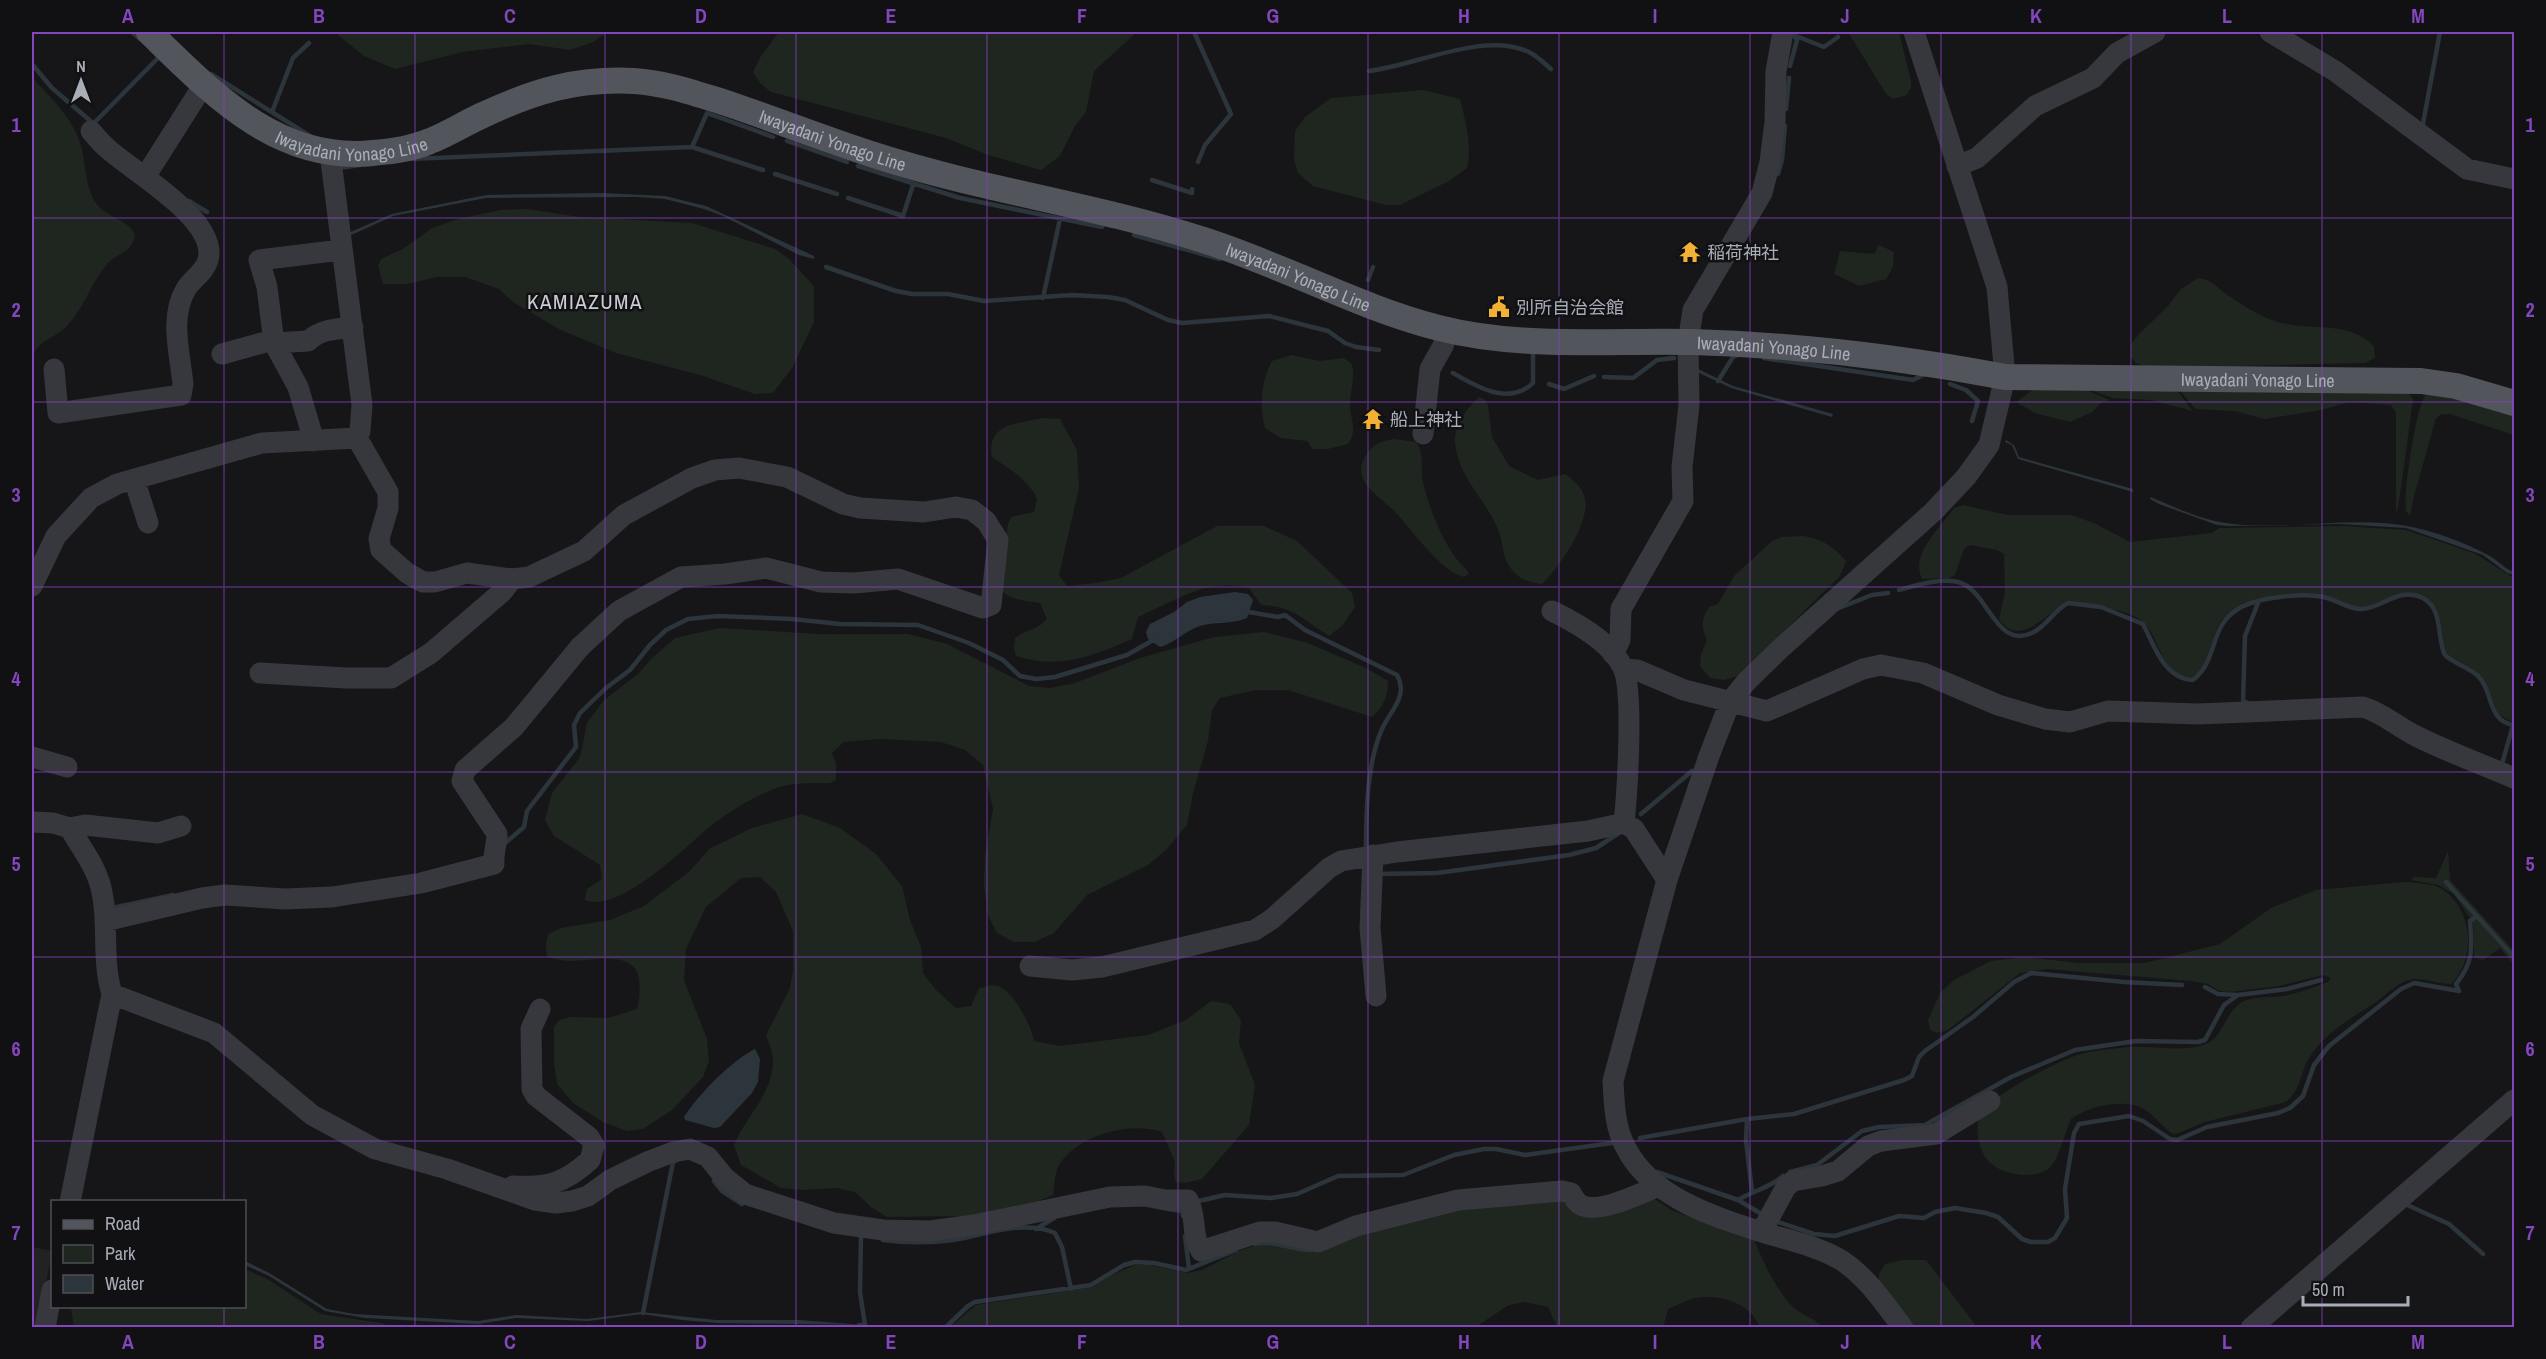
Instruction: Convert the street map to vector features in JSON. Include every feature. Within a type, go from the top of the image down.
[{"type":"main road","name":"Iwayadani Yonago Line","points":[[149,32],[204,84],[255,125],[286,141],[330,153],[360,154],[400,150],[429,142],[481,115],[558,86],[597,81],[637,81],[676,87],[936,174],[1200,238],[1407,319],[1475,336],[1526,340],[1689,342],[1774,347],[1946,366],[2005,377],[2421,381],[2456,386],[2514,403]]},
{"type":"street","points":[[1624,824],[1628,710],[1619,661],[1621,609],[1679,512],[1683,501],[1682,467],[1689,405],[1689,342],[1693,310],[1762,194],[1770,162],[1775,122],[1776,71],[1783,32]]},
{"type":"street","points":[[1903,1328],[1861,1274],[1839,1259],[1809,1246],[1696,1209],[1659,1186],[1626,1150],[1614,1106],[1613,1081],[1667,880],[1708,756],[1730,702],[1746,682],[1781,648],[1933,512],[1966,477],[1989,446],[2005,377],[1996,287],[1914,32]]},
{"type":"street","points":[[1957,166],[1977,158],[2035,106],[2093,78],[2116,53],[2155,32]]},
{"type":"street","points":[[2275,33],[2335,71],[2467,169],[2514,179]]},
{"type":"street","points":[[145,177],[204,84]]},
{"type":"street","points":[[54,369],[58,413],[181,395],[176,314],[186,290],[202,272],[208,261],[205,239],[184,208],[107,149],[91,131]]},
{"type":"street","points":[[330,153],[362,405],[360,431],[357,438]]},
{"type":"street","points":[[314,441],[298,387],[273,342],[267,287],[259,260],[341,250]]},
{"type":"street","points":[[222,354],[273,342],[311,349],[315,335],[326,330],[353,327]]},
{"type":"street","points":[[1424,434],[1430,369],[1443,346],[1448,330]]},
{"type":"street","points":[[32,585],[56,536],[78,510],[103,491],[134,479],[262,443],[357,438]]},
{"type":"street","points":[[105,921],[202,898],[225,895],[285,899],[332,897],[421,884],[494,864],[496,834],[462,781],[462,775],[514,727],[580,647],[619,611],[681,577],[766,568],[821,582],[854,583],[898,579],[988,608],[991,605],[998,540],[986,521],[972,510],[956,507],[924,512],[860,508],[843,504],[787,477],[751,469],[727,468],[701,474],[624,515],[594,544],[567,561],[529,577],[512,579],[467,573],[429,583],[416,579],[381,550],[379,539],[388,508],[388,492],[357,438]]},
{"type":"street","points":[[134,479],[148,523]]},
{"type":"street","points":[[260,673],[391,678],[431,653],[502,592],[512,579]]},
{"type":"street","points":[[1552,611],[1578,624],[1619,661],[1637,670],[1684,690],[1767,711],[1863,669],[1881,665],[1923,672],[1998,705],[2045,719],[2070,722],[2108,711],[2199,714],[2363,707],[2377,711],[2409,732],[2433,744],[2514,777]]},
{"type":"street","points":[[32,757],[67,767]]},
{"type":"street","points":[[32,822],[53,823],[70,828],[85,825],[158,833],[181,826]]},
{"type":"street","points":[[1030,966],[1072,970],[1102,967],[1255,930],[1272,919],[1329,868],[1341,861],[1373,855],[1588,831],[1624,824],[1634,829],[1667,880]]},
{"type":"street","points":[[70,828],[91,860],[101,885],[107,977],[112,994],[70,1200]]},
{"type":"street","points":[[1373,855],[1370,928],[1376,996]]},
{"type":"street","points":[[112,994],[214,1033],[312,1115],[375,1149],[492,1184],[535,1200],[556,1203],[572,1202],[588,1196],[610,1180],[647,1162],[673,1152],[690,1149],[705,1154],[725,1178],[745,1194],[834,1223],[884,1230],[930,1231],[974,1225],[1110,1197],[1145,1196],[1165,1200],[1188,1200],[1192,1207],[1197,1243],[1201,1251],[1260,1233],[1275,1232],[1310,1242],[1318,1242],[1356,1226],[1458,1200],[1562,1191],[1571,1193],[1576,1203],[1583,1207],[1596,1208],[1659,1186]]},
{"type":"street","points":[[492,1184],[531,1187],[552,1184],[581,1168],[592,1155],[594,1145],[589,1137],[536,1096],[532,1089],[531,1029],[540,1009]]},
{"type":"street","points":[[1762,1231],[1786,1187],[1793,1181],[1839,1171],[1868,1146],[1881,1141],[1936,1134],[1990,1101]]},
{"type":"street","points":[[2251,1328],[2514,1101]]},
{"type":"street","points":[[45,1328],[51,1295]]},
{"type":"shaded area","points":[[32,1247],[51,1251],[51,1256],[38,1327],[32,1328]]},
{"type":"green space","points":[[334,32],[608,32],[593,42],[570,50],[529,44],[462,52],[395,69],[364,56]]},
{"type":"green space","points":[[779,32],[1137,32],[1094,71],[1086,112],[1075,126],[1060,156],[1041,170],[988,155],[946,138],[771,92],[760,83],[753,72],[761,56]]},
{"type":"green space","points":[[1848,32],[1899,32],[1911,81],[1907,95],[1893,99],[1886,94]]},
{"type":"green space","points":[[32,77],[58,106],[75,130],[89,188],[96,203],[127,225],[135,234],[128,249],[112,259],[102,270],[73,319],[37,348],[32,361]]},
{"type":"green space","points":[[1423,90],[1460,99],[1468,134],[1467,168],[1449,181],[1400,205],[1386,205],[1313,186],[1298,173],[1294,160],[1295,131],[1305,117],[1331,98]]},
{"type":"green space","points":[[527,209],[580,217],[692,223],[775,249],[789,259],[814,286],[814,322],[792,368],[773,393],[755,394],[700,375],[616,353],[559,329],[513,302],[499,289],[465,277],[437,277],[407,284],[383,284],[378,266],[381,259],[403,249],[432,228],[458,219],[500,210]]},
{"type":"green space","points":[[1879,245],[1894,252],[1893,267],[1886,279],[1859,286],[1834,274],[1840,251],[1874,254]]},
{"type":"green space","points":[[2198,278],[2211,282],[2239,303],[2269,319],[2283,323],[2337,329],[2362,337],[2374,346],[2375,358],[2365,363],[2149,368],[2136,363],[2130,356],[2131,344],[2168,306],[2181,289]]},
{"type":"green space","points":[[1292,355],[1320,361],[1344,358],[1352,364],[1350,408],[1353,433],[1348,444],[1328,449],[1313,449],[1307,441],[1281,438],[1265,428],[1262,394],[1265,377],[1272,361]]},
{"type":"green space","points":[[2038,386],[2086,390],[2110,400],[2101,403],[2092,412],[2070,422],[2035,413],[2016,402]]},
{"type":"green space","points":[[2091,388],[2175,388],[2193,411],[2151,400],[2112,398],[2093,391]]},
{"type":"green space","points":[[2178,388],[2210,392],[2408,391],[2413,400],[2398,509],[2396,512],[2396,413],[2391,405],[2349,402],[2321,410],[2265,419],[2234,411],[2195,409]]},
{"type":"green space","points":[[2432,393],[2514,413],[2514,435],[2450,414],[2442,414],[2436,418],[2410,516],[2406,511],[2406,502],[2414,432],[2422,402],[2426,394]]},
{"type":"green space","points":[[1479,397],[1484,399],[1488,405],[1492,437],[1509,466],[1538,480],[1565,474],[1578,485],[1584,495],[1583,520],[1572,545],[1542,584],[1522,578],[1511,569],[1494,520],[1461,466],[1455,441],[1457,428],[1466,411]]},
{"type":"green space","points":[[1043,418],[1060,419],[1077,450],[1079,488],[1059,575],[1067,586],[1121,578],[1217,526],[1264,526],[1297,541],[1352,593],[1355,607],[1342,626],[1329,636],[1291,611],[1261,605],[1249,588],[1219,586],[1191,593],[1138,617],[1132,639],[1089,656],[1046,662],[1016,656],[1015,638],[1047,619],[1040,603],[1011,597],[998,585],[1011,517],[1034,512],[1037,499],[1023,480],[992,457],[991,446],[994,437],[1006,427]]},
{"type":"green space","points":[[1394,439],[1416,442],[1419,447],[1422,477],[1429,505],[1445,541],[1469,574],[1464,577],[1456,574],[1438,560],[1364,480],[1361,472],[1362,463],[1367,454],[1379,443]]},
{"type":"green space","points":[[1963,505],[2007,515],[2071,515],[2094,523],[2130,542],[2212,533],[2219,528],[2343,526],[2406,530],[2474,553],[2514,578],[2514,723],[2498,714],[2483,679],[2477,672],[2447,654],[2435,608],[2431,602],[2416,594],[2400,594],[2363,607],[2349,605],[2328,596],[2305,593],[2277,595],[2239,606],[2223,619],[2214,636],[2205,663],[2193,678],[2174,672],[2143,622],[2118,610],[2085,603],[2067,602],[2024,630],[2016,631],[2007,628],[1999,619],[2005,593],[2004,554],[1997,550],[1970,545],[1964,549],[1955,575],[1949,578],[1922,579],[1919,570],[1923,551],[1954,508]]},
{"type":"green space","points":[[1803,536],[1822,541],[1846,561],[1840,576],[1738,676],[1724,680],[1710,678],[1700,666],[1701,655],[1707,640],[1703,619],[1709,607],[1718,604],[1734,576],[1772,541],[1782,537]]},
{"type":"green space","points":[[720,628],[818,634],[908,634],[947,644],[1029,686],[1050,688],[1075,683],[1140,658],[1214,637],[1264,632],[1308,643],[1366,668],[1388,681],[1388,687],[1385,701],[1372,717],[1288,690],[1256,690],[1220,698],[1212,710],[1208,741],[1193,793],[1187,825],[1167,849],[1148,865],[1087,895],[1054,933],[1035,942],[1014,942],[997,933],[988,916],[984,885],[985,856],[993,809],[983,765],[965,750],[941,742],[880,739],[844,742],[832,753],[836,764],[836,780],[830,783],[790,785],[760,795],[712,825],[670,862],[634,888],[599,902],[585,900],[587,889],[602,879],[600,865],[554,836],[545,820],[552,793],[580,757],[587,723],[604,700],[638,674],[675,638]]},
{"type":"green space","points":[[802,814],[840,828],[876,854],[902,886],[910,920],[921,947],[923,973],[935,989],[956,1008],[971,1006],[979,988],[998,986],[1010,994],[1015,1001],[1026,1018],[1034,1041],[1060,1046],[1148,1035],[1186,1020],[1211,1001],[1230,1004],[1241,1020],[1239,1043],[1255,1085],[1249,1125],[1202,1179],[1185,1183],[1176,1182],[1175,1162],[1162,1132],[1135,1128],[1120,1130],[1090,1139],[1077,1146],[1066,1156],[1057,1170],[1053,1195],[1037,1202],[968,1216],[887,1217],[871,1207],[855,1192],[836,1188],[801,1190],[781,1188],[741,1165],[734,1145],[768,1086],[773,1060],[766,1035],[790,988],[793,971],[793,931],[776,892],[760,877],[741,878],[706,907],[686,949],[684,980],[707,1039],[709,1061],[703,1077],[672,1110],[643,1129],[627,1131],[603,1122],[573,1103],[557,1084],[554,1064],[554,1027],[559,1020],[570,1017],[608,1018],[637,1009],[640,995],[639,981],[631,964],[622,961],[602,959],[568,961],[547,957],[548,934],[561,928],[610,920],[644,906],[690,871],[709,849],[752,828]]},
{"type":"green space","points":[[2448,851],[2450,880],[2514,951],[2514,965],[2500,948],[2483,960],[2474,957],[2473,923],[2454,894],[2438,885],[2411,880],[2414,877],[2436,878]]},
{"type":"green space","points":[[2405,882],[2438,887],[2452,898],[2460,909],[2468,935],[2468,948],[2459,974],[2451,984],[2415,979],[2404,982],[2340,1026],[2315,1049],[2306,1064],[2295,1092],[2286,1102],[2205,1122],[2173,1134],[2144,1109],[2127,1104],[2107,1105],[2087,1110],[2071,1119],[2055,1161],[2047,1170],[2040,1173],[2023,1175],[2006,1172],[1990,1163],[1985,1156],[1978,1135],[1978,1121],[1982,1112],[2011,1088],[2053,1065],[2095,1051],[2129,1047],[2197,1047],[2212,1041],[2233,1011],[2244,1001],[2253,998],[2290,995],[2328,982],[2331,978],[2323,975],[2279,986],[2230,992],[2219,991],[2208,984],[2191,981],[2047,969],[2020,973],[1948,1030],[1937,1033],[1930,1030],[1928,1020],[1940,993],[1954,980],[1991,961],[2024,957],[2079,963],[2145,963],[2220,944],[2271,908],[2316,890]]},
{"type":"green space","points":[[1653,1198],[1673,1211],[1754,1238],[1783,1296],[1795,1309],[1823,1327],[1760,1327],[1749,1311],[1741,1306],[1724,1299],[1705,1297],[1692,1299],[1668,1309],[1663,1328],[1557,1327],[1548,1307],[1525,1302],[1509,1305],[1474,1328],[949,1328],[976,1305],[1093,1287],[1112,1275],[1135,1265],[1149,1265],[1188,1273],[1202,1270],[1241,1250],[1261,1244],[1281,1245],[1308,1252],[1427,1215],[1457,1210],[1566,1200]]},
{"type":"green space","points":[[1902,1260],[1926,1260],[1977,1327],[1914,1327],[1879,1282],[1879,1274],[1885,1264]]},
{"type":"green space","points":[[246,1269],[269,1280],[321,1314],[381,1323],[392,1327],[74,1328],[71,1308],[246,1308]]},
{"type":"water","points":[[602,193],[665,196],[706,206],[814,256],[814,259],[799,255],[723,216],[704,209],[665,199],[638,197],[486,198],[393,216],[347,237],[348,233],[392,214],[486,195]]},
{"type":"water","points":[[1694,367],[1733,386],[1833,414],[1832,417],[1731,388],[1693,370]]},
{"type":"water","points":[[2006,440],[2014,445],[2019,457],[2133,489],[2133,492],[2018,459],[2012,445],[2005,442]]},
{"type":"water","points":[[2151,497],[2211,520],[2258,525],[2228,526],[2217,525],[2159,504],[2150,499]]},
{"type":"water","points":[[2360,522],[2417,528],[2479,550],[2514,572],[2514,575],[2507,573],[2483,555],[2406,528],[2340,524],[2297,525]]},
{"type":"water","points":[[1235,592],[1248,594],[1253,600],[1247,618],[1235,622],[1197,627],[1160,647],[1148,639],[1146,632],[1150,624],[1174,612],[1187,602],[1200,597]]},
{"type":"water","points":[[755,1049],[760,1059],[758,1082],[752,1093],[720,1127],[714,1128],[685,1120],[684,1117],[690,1108],[706,1089],[736,1062]]},
{"type":"water","points":[[246,1262],[271,1274],[327,1309],[354,1314],[478,1321],[516,1315],[587,1319],[641,1312],[716,1320],[799,1320],[864,1325],[717,1323],[642,1314],[588,1321],[516,1318],[478,1324],[365,1318],[325,1311],[269,1276],[246,1265]]},
{"type":"waterway","points":[[132,32],[140,39]]},
{"type":"waterway","points":[[1194,32],[1231,114],[1205,145],[1198,162]]},
{"type":"waterway","points":[[1790,66],[1797,40],[1792,32]]},
{"type":"waterway","points":[[2422,129],[2440,32]]},
{"type":"waterway","points":[[1796,36],[1824,47],[1838,37]]},
{"type":"waterway","points":[[272,112],[293,58],[309,43]]},
{"type":"waterway","points":[[1369,71],[1450,51],[1492,45],[1529,52],[1551,69]]},
{"type":"waterway","points":[[94,123],[159,57],[157,55]]},
{"type":"waterway","points":[[32,64],[52,88],[94,124]]},
{"type":"waterway","points":[[211,74],[310,136]]},
{"type":"waterway","points":[[1786,109],[1789,78]]},
{"type":"waterway","points":[[692,147],[707,113],[773,137]]},
{"type":"waterway","points":[[1778,174],[1782,160],[1785,126]]},
{"type":"waterway","points":[[787,141],[847,162]]},
{"type":"waterway","points":[[410,159],[692,147],[763,170]]},
{"type":"waterway","points":[[339,168],[360,165]]},
{"type":"waterway","points":[[858,166],[960,198],[1102,227],[1102,224],[1105,224]]},
{"type":"waterway","points":[[775,174],[837,194]]},
{"type":"waterway","points":[[1152,180],[1192,193],[1192,189]]},
{"type":"waterway","points":[[848,198],[903,216],[913,185]]},
{"type":"waterway","points":[[189,201],[207,212]]},
{"type":"waterway","points":[[1043,298],[1060,219]]},
{"type":"waterway","points":[[1134,235],[1220,259]]},
{"type":"waterway","points":[[826,267],[896,291],[912,294],[948,294],[984,301],[1072,295],[1108,297],[1125,300],[1168,320],[1182,323],[1269,316],[1328,331],[1345,343],[1356,347],[1379,350]]},
{"type":"waterway","points":[[1368,280],[1373,267]]},
{"type":"waterway","points":[[1453,373],[1493,392],[1514,393],[1524,390],[1533,383],[1533,349]]},
{"type":"waterway","points":[[1718,381],[1733,357],[1738,355]]},
{"type":"waterway","points":[[1604,377],[1633,378],[1657,360],[1674,358]]},
{"type":"waterway","points":[[1764,358],[1913,380],[1923,375]]},
{"type":"waterway","points":[[1549,384],[1564,389],[1594,376]]},
{"type":"waterway","points":[[1950,384],[1966,390],[1978,401],[1972,421]]},
{"type":"waterway","points":[[1899,590],[1936,581],[1958,582],[1977,595],[2000,626],[2009,633],[2019,636],[2037,630],[2068,603],[2101,607],[2143,624],[2156,652],[2168,668],[2183,678],[2193,680],[2207,663],[2222,625],[2229,616],[2246,605],[2282,597],[2318,596],[2362,609],[2399,596],[2414,595],[2423,598],[2434,609],[2445,655],[2477,675],[2499,718],[2514,725]]},
{"type":"waterway","points":[[1839,608],[1872,595],[1888,593]]},
{"type":"waterway","points":[[2246,702],[2243,703],[2245,636],[2258,603]]},
{"type":"waterway","points":[[1243,611],[1278,617],[1285,615],[1305,630],[1397,675],[1401,690],[1400,697],[1382,729],[1370,772],[1366,848]]},
{"type":"waterway","points":[[504,844],[524,827],[527,811],[576,747],[574,725],[580,713],[606,688],[630,670],[650,645],[666,630],[688,619],[718,616],[792,619],[840,624],[918,625],[969,643],[1003,660],[1020,676],[1036,679],[1055,677],[1127,655],[1155,639]]},
{"type":"waterway","points":[[2502,764],[2513,725]]},
{"type":"waterway","points":[[1641,814],[1692,771]]},
{"type":"waterway","points":[[1377,874],[1437,873],[1569,855],[1596,848],[1619,833]]},
{"type":"waterway","points":[[2446,882],[2514,957]]},
{"type":"waterway","points":[[112,908],[173,895]]},
{"type":"waterway","points":[[1775,1221],[1814,1234],[1835,1236],[1899,1216],[1924,1218],[1935,1212],[1955,1208],[1998,1217],[2022,1239],[2031,1242],[2048,1242],[2055,1238],[2067,1218],[2065,1189],[2074,1133],[2079,1124],[2129,1116],[2143,1121],[2170,1139],[2177,1140],[2207,1127],[2278,1113],[2290,1108],[2303,1096],[2314,1065],[2329,1046],[2401,989],[2414,983],[2459,991],[2456,984],[2469,962],[2470,921],[2477,916]]},
{"type":"waterway","points":[[1640,1138],[1747,1119],[1794,1114],[1904,1080],[1912,1076],[1919,1057],[1925,1051],[1973,1017],[2014,982],[2031,973],[2182,985]]},
{"type":"waterway","points":[[1790,1172],[1817,1165],[1862,1131],[1879,1127],[1925,1125],[2011,1077],[2075,1050],[2136,1041],[2198,1042],[2205,1040],[2224,1005],[2238,995],[2287,989],[2321,980]]},
{"type":"waterway","points":[[2205,987],[2218,994],[2238,995]]},
{"type":"waterway","points":[[1747,1119],[1746,1141],[1752,1191]]},
{"type":"waterway","points":[[1194,1202],[1225,1195],[1271,1198],[1297,1194],[1338,1176],[1403,1175],[1454,1155],[1484,1149],[1525,1155],[1612,1143]]},
{"type":"waterway","points":[[643,1313],[673,1162],[677,1160]]},
{"type":"waterway","points":[[1657,1172],[1738,1200],[1765,1216]]},
{"type":"waterway","points":[[1738,1200],[1772,1184],[1783,1176]]},
{"type":"waterway","points":[[714,1181],[722,1191],[742,1204]]},
{"type":"waterway","points":[[2405,1204],[2449,1224],[2483,1254]]},
{"type":"waterway","points":[[1168,1209],[1182,1211],[1183,1216]]},
{"type":"waterway","points":[[1036,1229],[1054,1218]]},
{"type":"waterway","points":[[883,1240],[936,1242],[1017,1228],[1043,1229],[1055,1233],[1062,1247],[1071,1289]]},
{"type":"waterway","points":[[859,1325],[865,1325],[860,1292],[861,1236]]},
{"type":"waterway","points":[[1185,1236],[1189,1269]]},
{"type":"waterway","points":[[1255,1244],[1270,1243],[1311,1250]]},
{"type":"waterway","points":[[945,1328],[975,1302],[1091,1285],[1124,1265],[1135,1262],[1154,1263],[1186,1270],[1236,1250]]},
{"type":"place","name":"稲荷神社","points":[[1690,252]]},
{"type":"place","name":"別所自治会館","points":[[1499,307]]},
{"type":"place","name":"船上神社","points":[[1373,419]]},
{"type":"district","name":"KAMIAZUMA","points":[[585,301]]}]
